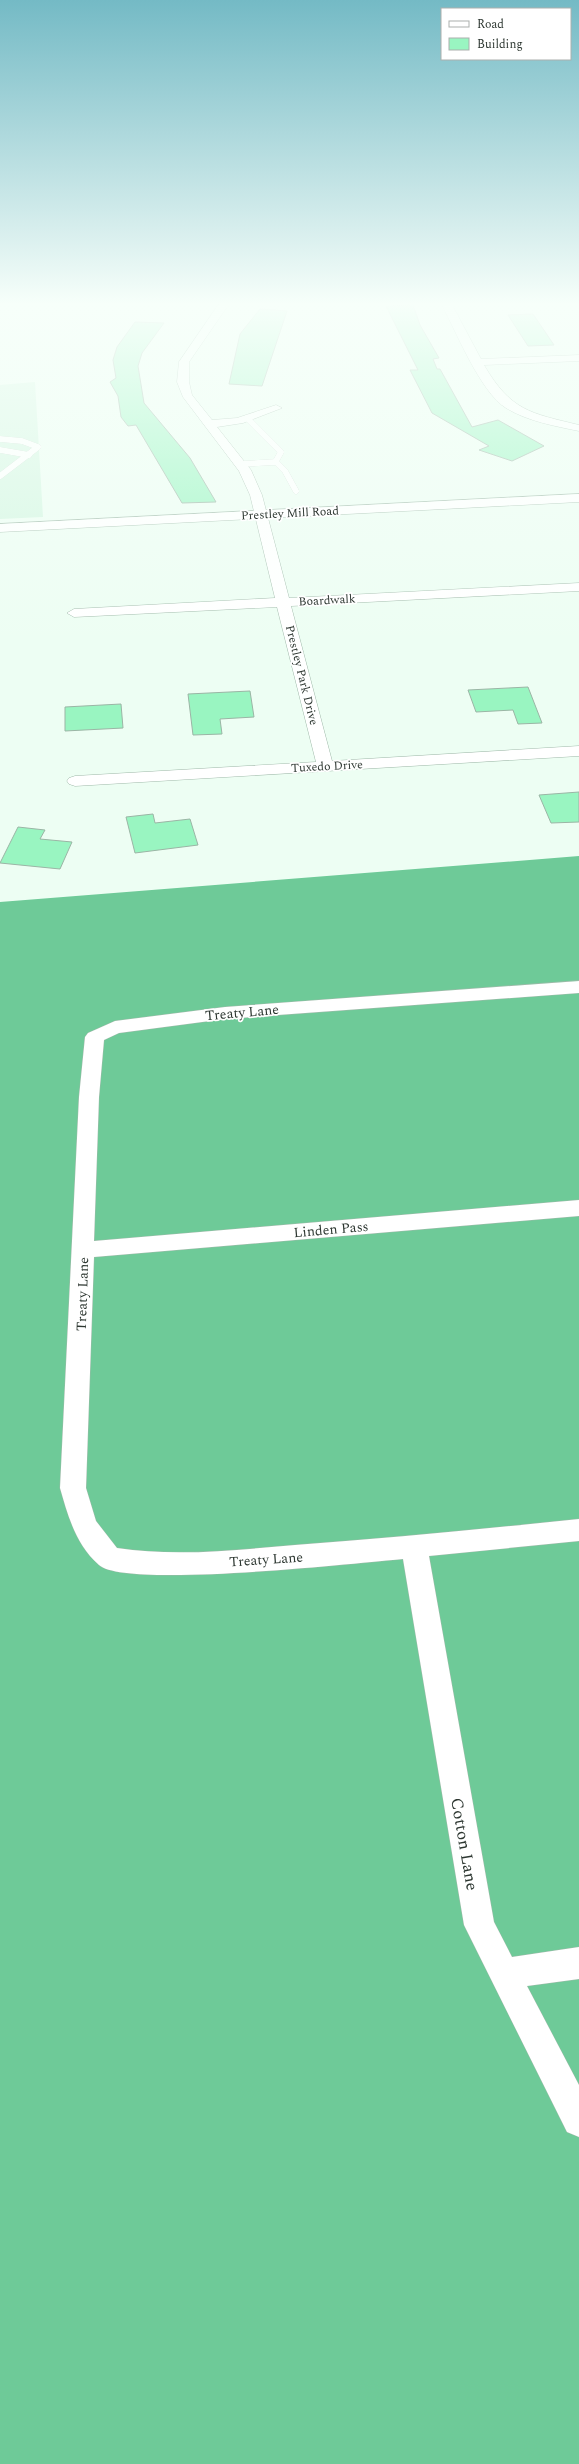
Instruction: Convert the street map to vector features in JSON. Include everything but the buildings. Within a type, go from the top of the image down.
[{"type":"street","name":"Prestley Park Drive","points":[[203,416],[240,464],[256,495],[325,766]]},
{"type":"street","points":[[209,424],[253,416]]},
{"type":"street","points":[[534,416],[579,428]]},
{"type":"street","name":"Prestley Mill Road","points":[[0,528],[579,498]]},
{"type":"street","name":"Boardwalk","points":[[74,613],[579,587]]},
{"type":"street","name":"Tuxedo Drive","points":[[75,781],[579,751]]},
{"type":"street","name":"Treaty Lane","points":[[579,987],[224,1012],[115,1027],[95,1037],[89,1097],[73,1488],[84,1526],[108,1558],[140,1564],[183,1565],[414,1548],[579,1530]]},
{"type":"street","name":"Linden Pass","points":[[83,1250],[579,1208]]},
{"type":"street","name":"Cotton Lane","points":[[414,1548],[479,1925],[579,2120]]},
{"type":"street","points":[[504,1974],[579,1963]]},
{"type":"lane","points":[[247,418],[281,452],[276,461]]},
{"type":"lane","points":[[0,439],[22,441],[38,447],[0,476]]},
{"type":"lane","points":[[0,450],[29,455]]},
{"type":"lane","points":[[240,464],[276,461],[285,466],[296,491]]},
{"type":"shaded area","points":[[0,416],[37,416],[43,517],[0,519]]},
{"type":"green space","points":[[579,856],[579,2464],[0,2464],[0,902]]}]
